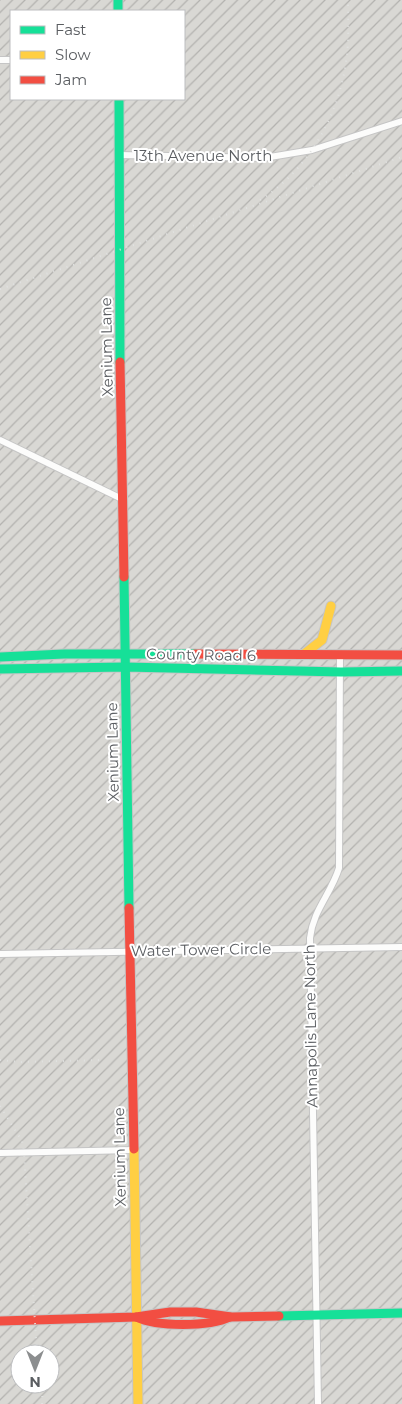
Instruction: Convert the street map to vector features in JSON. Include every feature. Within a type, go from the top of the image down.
[{"type":"main road","name":"Xenium Lane","points":[[118,100],[122,499],[138,1404]]},
{"type":"main road","points":[[302,655],[316,648],[323,641],[332,606]]},
{"type":"main road","name":"County Road 6","points":[[0,657],[125,654],[402,654]]},
{"type":"main road","name":"County Road 6","points":[[0,669],[125,667],[402,672]]},
{"type":"main road","points":[[0,1321],[136,1317],[151,1313],[216,1314],[230,1317],[402,1313]]},
{"type":"street","name":"13th Avenue North","points":[[118,155],[264,158],[312,150],[402,121]]},
{"type":"street","points":[[0,440],[122,499]]},
{"type":"street","name":"Annapolis Lane North","points":[[318,1404],[310,949],[311,926],[315,913],[330,892],[339,868],[340,655]]},
{"type":"street","name":"Water Tower Circle","points":[[0,954],[402,947]]},
{"type":"street","points":[[0,1153],[134,1150]]},
{"type":"shaded area","points":[[0,0],[402,0],[402,1404],[0,1404]]},
{"type":"railway","points":[[260,200],[294,172],[308,155],[330,118],[344,76],[347,54],[348,0]]},
{"type":"railway","points":[[0,289],[402,157]]},
{"type":"railway","points":[[0,1060],[19,1062],[104,1060]]},
{"type":"railway","points":[[0,1106],[22,1141],[24,1153],[36,1344]]},
{"type":"railway","points":[[42,1394],[42,1404]]},
{"type":"traffic: fast","points":[[118,0],[118,10]]},
{"type":"traffic: fast","points":[[119,100],[120,362]]},
{"type":"traffic: fast","points":[[124,577],[129,908]]},
{"type":"traffic: fast","points":[[0,657],[64,654],[195,654]]},
{"type":"traffic: fast","points":[[0,669],[125,667],[341,672],[402,671]]},
{"type":"traffic: fast","points":[[279,1316],[402,1313]]},
{"type":"traffic: slow","points":[[304,654],[322,640],[331,606]]},
{"type":"traffic: slow","points":[[134,1149],[138,1404]]},
{"type":"traffic: jam","points":[[120,362],[124,577]]},
{"type":"traffic: jam","points":[[195,654],[402,655]]},
{"type":"traffic: jam","points":[[129,908],[134,1149]]},
{"type":"traffic: jam","points":[[0,1321],[136,1317],[170,1312],[196,1312],[231,1317],[279,1316]]},
{"type":"traffic: jam","points":[[136,1317],[157,1323],[169,1324],[209,1323],[230,1317]]}]
